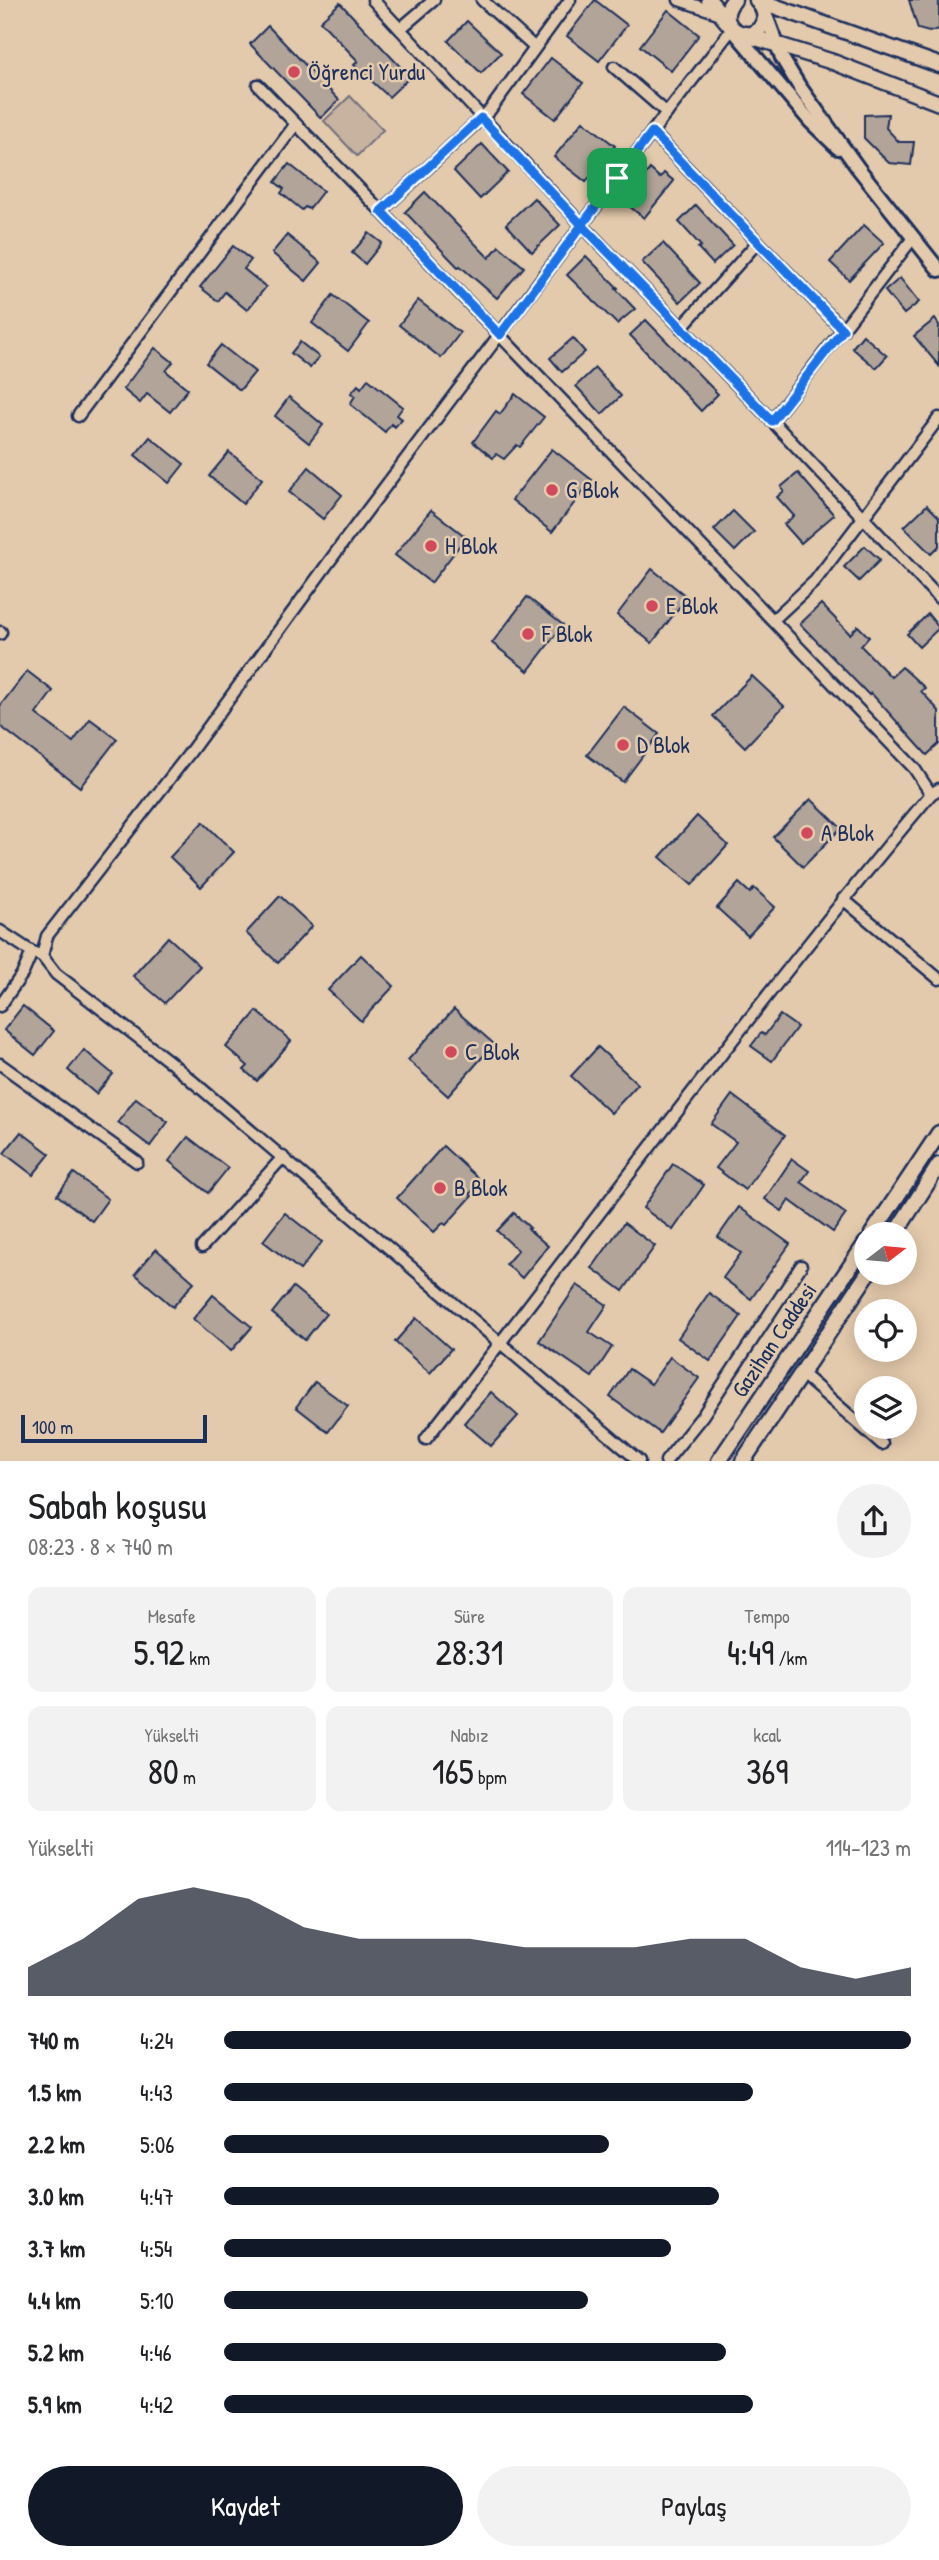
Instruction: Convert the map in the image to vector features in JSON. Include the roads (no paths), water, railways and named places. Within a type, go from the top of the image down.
[{"type":"main road","points":[[709,0],[732,26],[939,103]]},
{"type":"main road","points":[[734,0],[727,10],[727,18],[732,26],[751,33],[763,22],[759,3]]},
{"type":"main road","points":[[759,3],[939,65]]},
{"type":"main road","points":[[881,1222],[939,1133]]},
{"type":"main road","points":[[903,1222],[939,1165]]},
{"type":"main road","name":"Gazihan Caddesi","points":[[719,1461],[854,1261]]},
{"type":"main road","name":"Gazihan Caddesi","points":[[743,1461],[860,1285]]},
{"type":"street","points":[[373,0],[582,225],[939,598]]},
{"type":"street","points":[[400,29],[434,0]]},
{"type":"street","points":[[482,0],[534,47]]},
{"type":"street","points":[[381,211],[490,110],[570,0]]},
{"type":"street","points":[[679,0],[732,26],[810,121],[858,168]]},
{"type":"street","points":[[759,3],[782,58],[799,86],[858,168],[939,270]]},
{"type":"street","points":[[0,1006],[47,936],[188,755],[345,540],[732,26]]},
{"type":"street","points":[[614,67],[667,113]]},
{"type":"street","points":[[258,85],[935,791],[843,899],[426,1438]]},
{"type":"street","points":[[78,416],[295,125]]},
{"type":"street","points":[[652,132],[843,330]]},
{"type":"street","points":[[772,421],[913,238]]},
{"type":"street","points":[[681,328],[757,243]]},
{"type":"street","points":[[773,620],[815,581],[939,418]]},
{"type":"street","points":[[843,899],[939,979]]},
{"type":"street","points":[[0,931],[37,954],[56,974],[170,1062],[639,1461]]},
{"type":"street","points":[[0,1064],[137,1162]]},
{"type":"street","points":[[202,1247],[283,1157]]},
{"type":"street","points":[[666,1461],[702,1415],[801,1266]]},
{"type":"street","points":[[802,1374],[882,1444]]},
{"type":"place","name":"Öğrenci Yurdu","points":[[294,72]]},
{"type":"place","name":"G Blok","points":[[552,490]]},
{"type":"place","name":"H Blok","points":[[431,546]]},
{"type":"place","name":"E Blok","points":[[652,606]]},
{"type":"place","name":"F Blok","points":[[528,634]]},
{"type":"place","name":"D Blok","points":[[623,745]]},
{"type":"place","name":"A Blok","points":[[807,833]]},
{"type":"place","name":"C Blok","points":[[451,1052]]},
{"type":"place","name":"B Blok","points":[[440,1188]]}]
